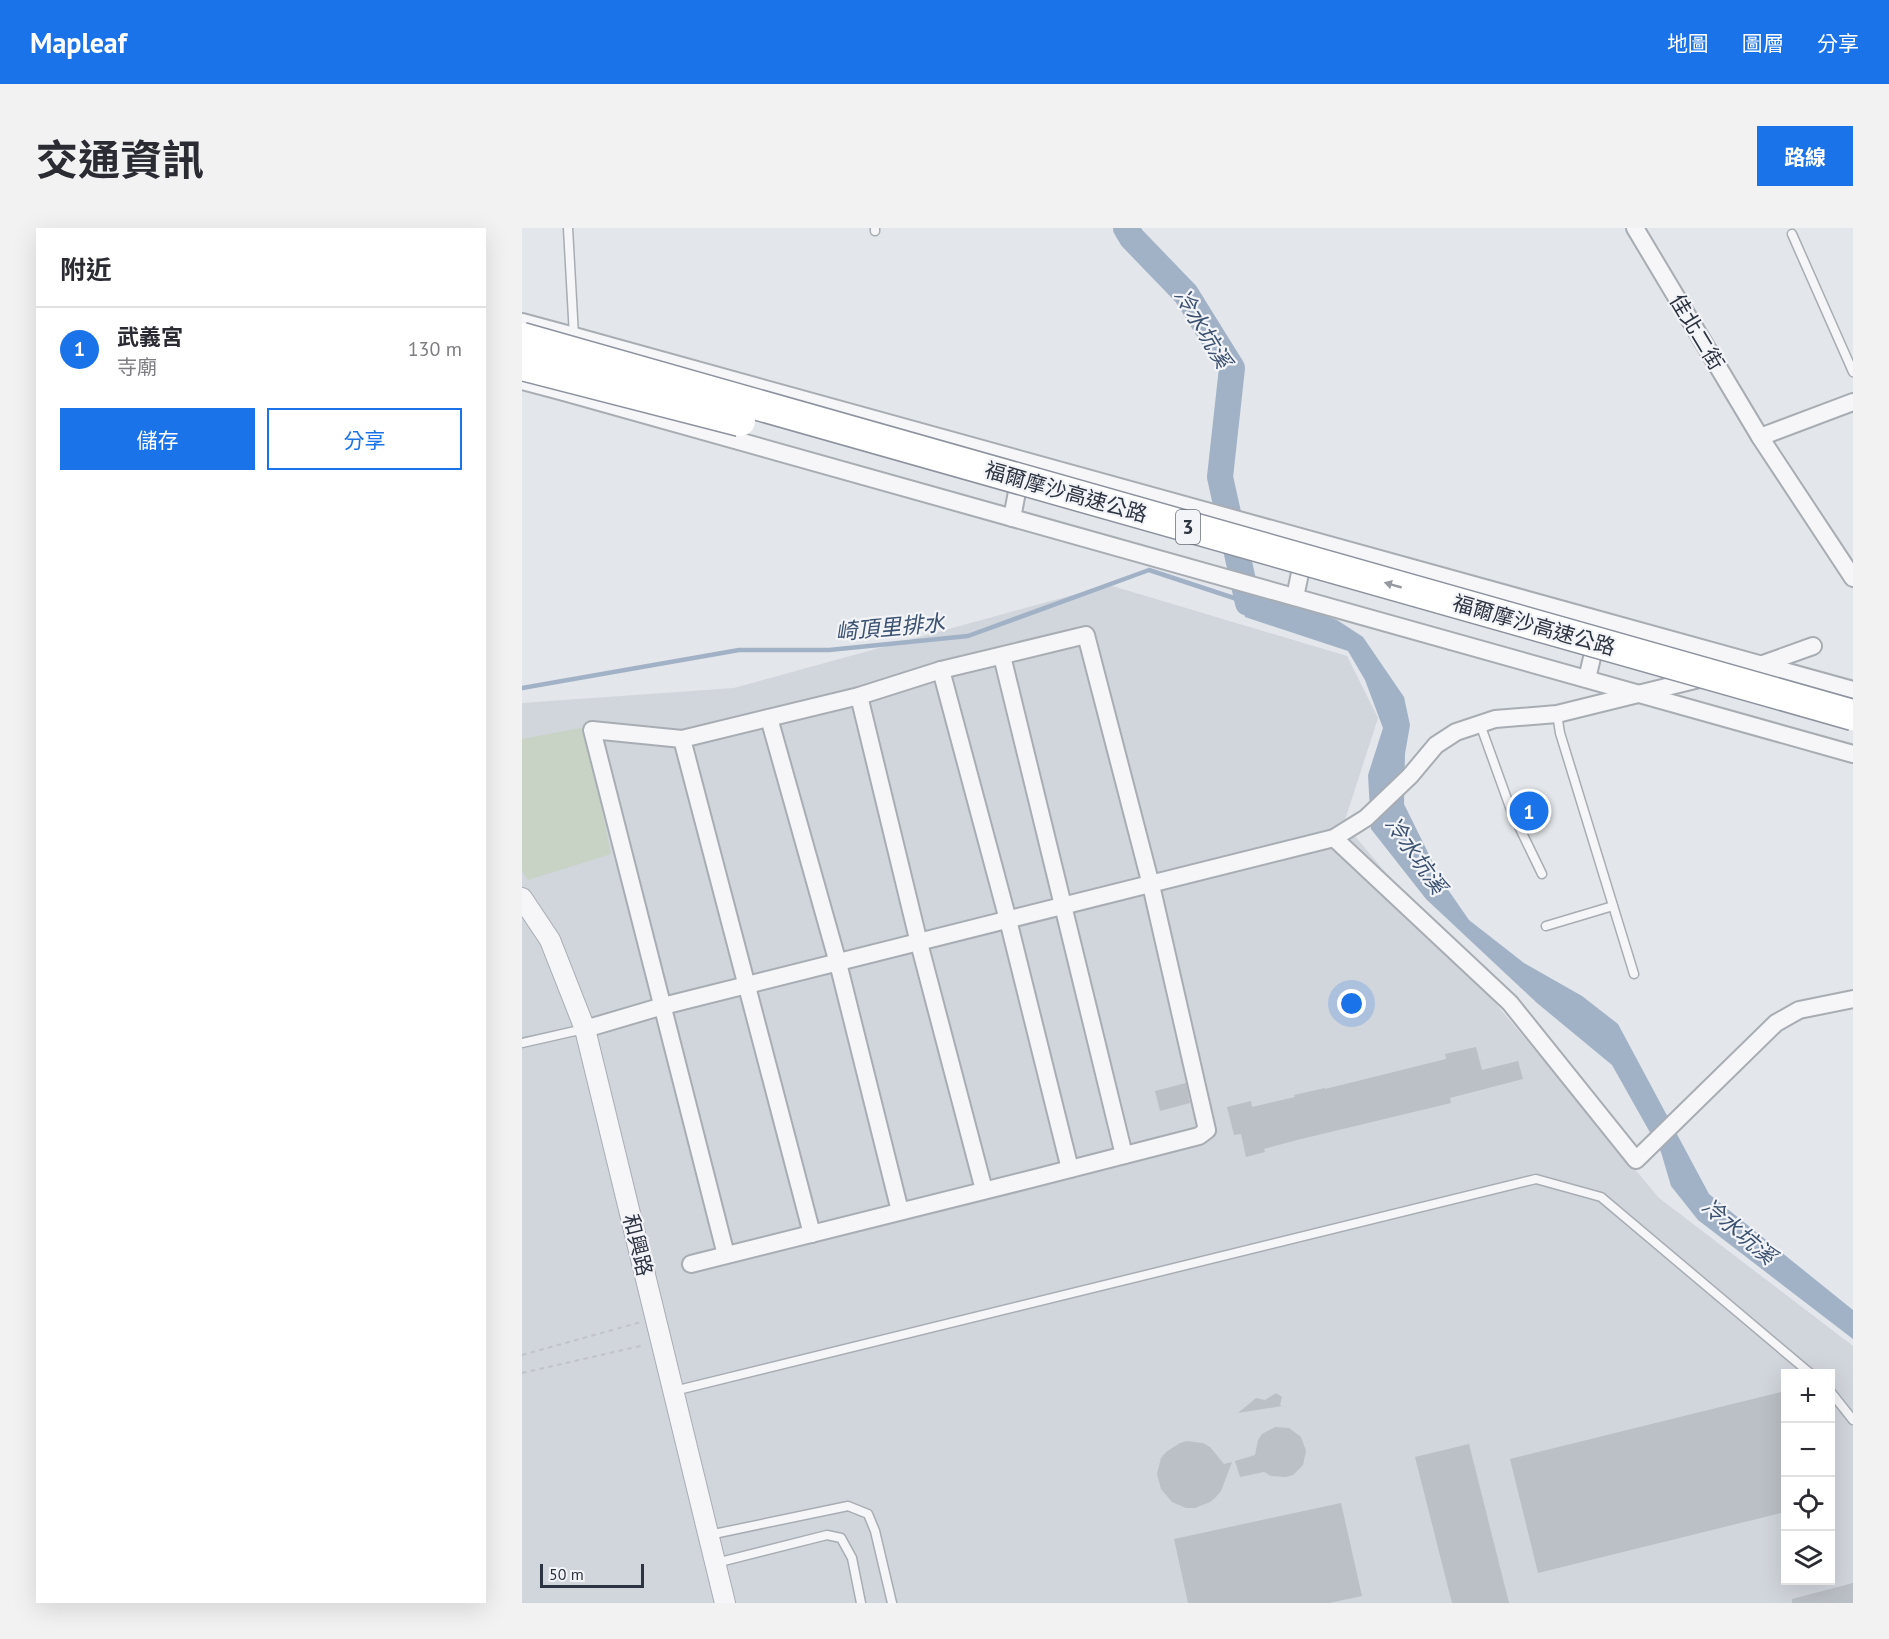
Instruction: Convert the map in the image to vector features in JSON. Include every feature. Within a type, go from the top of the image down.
[{"type":"highway","name":"福爾摩沙高速公路","points":[[522,338],[1853,715]]},
{"type":"highway","name":"福爾摩沙高速公路","points":[[522,364],[834,445],[1215,556],[1853,733]]},
{"type":"street","name":"佳北二街","points":[[1635,228],[1760,437],[1853,578]]},
{"type":"street","points":[[522,322],[1853,690]]},
{"type":"street","points":[[564,392],[574,336]]},
{"type":"street","points":[[522,381],[1853,754]]},
{"type":"street","points":[[1760,437],[1853,402]]},
{"type":"street","points":[[1012,518],[1024,460]]},
{"type":"street","points":[[1294,597],[1307,538]]},
{"type":"street","points":[[1587,679],[1601,619]]},
{"type":"street","points":[[691,1264],[1199,1136],[1207,1130],[1151,885],[1086,635],[941,670],[859,696],[682,738],[592,730],[726,1255]]},
{"type":"street","points":[[585,1029],[663,1006],[1334,838],[1366,818],[1410,776],[1436,745],[1456,732],[1495,718],[1557,714],[1763,664],[1813,646]]},
{"type":"street","points":[[1002,656],[1065,906],[1124,1155]]},
{"type":"street","points":[[941,670],[1008,920],[1070,1169]]},
{"type":"street","points":[[859,696],[919,942],[984,1190]]},
{"type":"street","points":[[769,718],[838,963],[900,1211]]},
{"type":"street","points":[[682,738],[812,1234]]},
{"type":"street","points":[[1334,838],[1510,1003],[1636,1160],[1776,1023],[1799,1010],[1853,999]]},
{"type":"street","name":"和興路","points":[[522,898],[550,940],[585,1029],[725,1603]]},
{"type":"lane","points":[[568,228],[574,336]]},
{"type":"lane","points":[[1792,234],[1853,372]]},
{"type":"lane","points":[[1557,714],[1560,733],[1634,974]]},
{"type":"lane","points":[[1480,724],[1511,810],[1542,874]]},
{"type":"lane","points":[[1546,926],[1613,906]]},
{"type":"lane","points":[[522,1043],[585,1029]]},
{"type":"lane","points":[[674,1391],[1536,1179],[1601,1197],[1805,1369]]},
{"type":"lane","points":[[1835,1397],[1853,1420]]},
{"type":"lane","points":[[709,1535],[848,1506],[868,1514],[872,1522],[892,1603]]},
{"type":"lane","points":[[716,1563],[828,1535],[841,1538],[852,1558],[861,1603]]},
{"type":"path","points":[[522,1355],[641,1322]]},
{"type":"path","points":[[522,1373],[647,1345]]},
{"type":"shaded area","points":[[1109,585],[1347,656],[1378,718],[1344,823],[1659,1198],[1853,1346],[1853,1603],[522,1603],[522,703],[734,688]]},
{"type":"green space","points":[[585,727],[611,854],[528,880],[522,871],[522,739]]},
{"type":"water","points":[[1240,587],[1258,590],[1337,620],[1363,637],[1404,697],[1410,725],[1405,754],[1404,804],[1442,881],[1469,920],[1524,963],[1582,996],[1618,1024],[1709,1194],[1853,1310],[1853,1339],[1698,1220],[1671,1186],[1661,1152],[1612,1065],[1537,1003],[1426,899],[1371,829],[1368,775],[1383,728],[1365,680],[1348,651],[1245,617]]},
{"type":"building","points":[[1476,1047],[1482,1070],[1518,1061],[1523,1079],[1450,1098],[1451,1103],[1297,1140],[1264,1149],[1265,1152],[1246,1157],[1241,1134],[1234,1135],[1227,1107],[1251,1101],[1252,1107],[1295,1097],[1294,1095],[1446,1059],[1445,1054]]},
{"type":"building","points":[[1186,1083],[1190,1103],[1160,1111],[1155,1091]]},
{"type":"building","points":[[1781,1392],[1781,1513],[1538,1573],[1510,1459]]},
{"type":"building","points":[[1276,1393],[1282,1397],[1280,1405],[1282,1406],[1238,1413],[1256,1398],[1265,1400]]},
{"type":"building","points":[[1275,1427],[1289,1428],[1301,1437],[1306,1451],[1303,1465],[1293,1475],[1286,1477],[1271,1476],[1264,1472],[1240,1477],[1235,1461],[1255,1455],[1258,1440],[1262,1434]]},
{"type":"building","points":[[1187,1441],[1203,1443],[1210,1447],[1224,1464],[1232,1462],[1221,1491],[1210,1502],[1195,1508],[1186,1508],[1172,1502],[1161,1489],[1157,1474],[1161,1458],[1166,1452]]},
{"type":"building","points":[[1469,1444],[1509,1603],[1452,1603],[1415,1457]]},
{"type":"building","points":[[1341,1503],[1362,1596],[1329,1603],[1188,1603],[1174,1539]]},
{"type":"building","points":[[1853,1583],[1853,1603],[1792,1603],[1792,1599]]},
{"type":"waterway","name":"冷水坑溪","points":[[1126,228],[1132,238],[1186,294],[1232,368],[1220,477],[1248,603],[1252,604]]},
{"type":"waterway","name":"崎頂里排水","points":[[522,688],[739,650],[829,650],[968,636],[1149,570],[1246,602]]},
{"type":"place","name":"武義宮","points":[[1529,811]]}]
